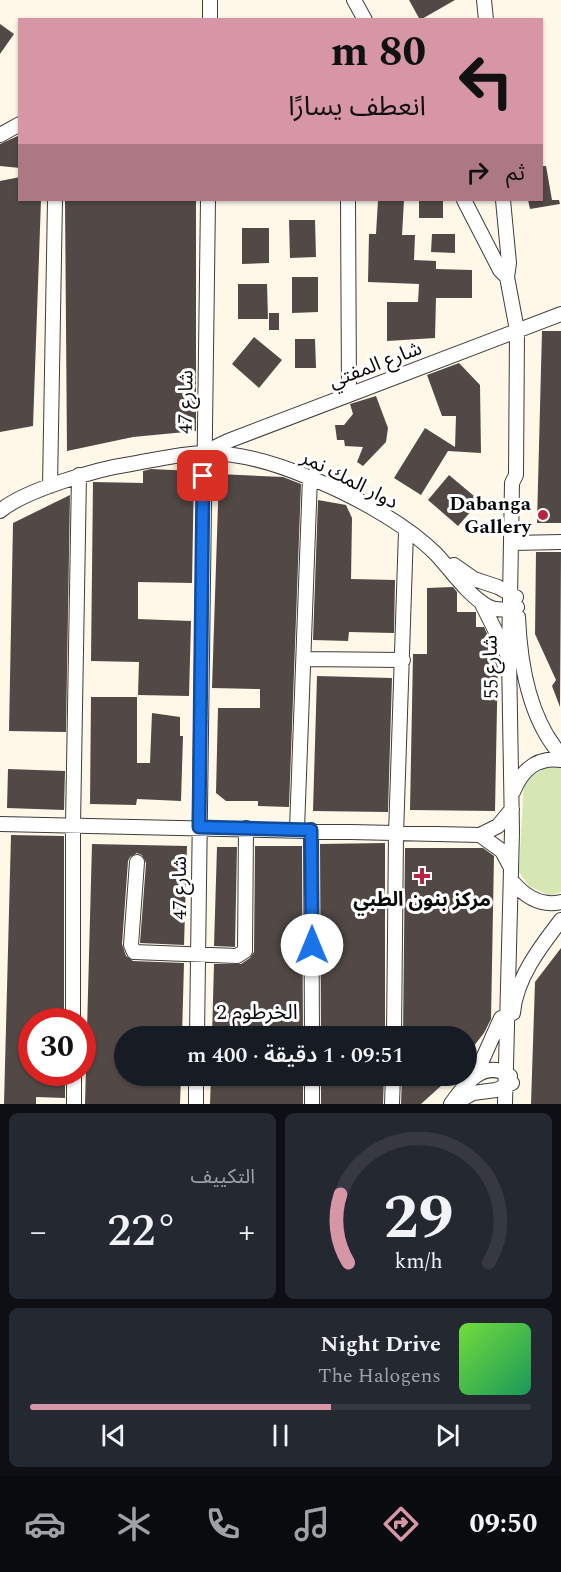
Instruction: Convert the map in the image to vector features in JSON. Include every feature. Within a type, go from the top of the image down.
[{"type":"street","points":[[210,0],[210,18]]},
{"type":"street","points":[[354,0],[364,18]]},
{"type":"street","points":[[484,0],[486,18]]},
{"type":"street","points":[[0,135],[18,125]]},
{"type":"street","points":[[50,486],[55,201]]},
{"type":"street","name":"شارع 47","points":[[197,1026],[208,201]]},
{"type":"street","points":[[348,201],[349,394]]},
{"type":"street","points":[[465,201],[505,269]]},
{"type":"street","points":[[503,201],[505,269]]},
{"type":"street","name":"شارع 55","points":[[505,269],[517,330],[516,475],[512,483],[516,543],[511,563],[514,602],[509,657],[512,803],[508,1080]]},
{"type":"street","name":"شارع المفتي","points":[[203,453],[349,394],[561,314]]},
{"type":"street","name":"دوار المك نمر","points":[[0,511],[50,486],[79,475],[120,465],[203,453],[276,465],[310,477],[369,507],[406,531],[436,555],[481,602],[509,657]]},
{"type":"street","points":[[73,1008],[72,825],[79,475]]},
{"type":"street","points":[[297,829],[310,477]]},
{"type":"street","points":[[394,1026],[396,835],[406,531]]},
{"type":"street","points":[[561,542],[516,543],[514,602],[523,673],[538,714],[561,755]]},
{"type":"street","points":[[436,555],[474,579],[491,585],[514,602]]},
{"type":"street","points":[[491,585],[504,577],[511,563]]},
{"type":"street","points":[[481,602],[495,609],[514,602]]},
{"type":"street","points":[[304,659],[403,660]]},
{"type":"street","points":[[0,824],[297,829],[396,835],[480,835],[498,826],[512,803],[518,781],[530,767],[542,761],[561,760]]},
{"type":"street","points":[[137,862],[132,928],[134,952],[237,956],[245,951],[246,828]]},
{"type":"street","points":[[311,830],[312,1026]]},
{"type":"street","points":[[480,835],[502,851],[511,874],[528,897],[547,904],[561,902]]},
{"type":"street","points":[[477,1073],[529,968],[561,920]]},
{"type":"street","points":[[477,1074],[487,1069],[508,1080]]},
{"type":"street","points":[[452,1104],[473,1093],[484,1092],[508,1080]]},
{"type":"street","points":[[505,1104],[508,1080]]},
{"type":"street","points":[[508,1080],[512,1104]]},
{"type":"street","points":[[74,1086],[74,1104]]},
{"type":"street","points":[[196,1086],[196,1104]]},
{"type":"street","points":[[312,1086],[312,1104]]},
{"type":"street","points":[[392,1104],[393,1086]]},
{"type":"street","points":[[452,1104],[467,1086]]},
{"type":"street","points":[[484,1092],[497,1104]]},
{"type":"green space","points":[[549,765],[561,767],[561,892],[550,896],[529,886],[519,872],[524,782]]},
{"type":"building","points":[[409,0],[455,0],[424,18],[419,18]]},
{"type":"building","points":[[0,24],[14,34],[0,54]]},
{"type":"building","points":[[18,136],[18,168],[0,166],[0,144]]},
{"type":"building","points":[[543,166],[546,166],[552,200],[559,200],[560,204],[530,209],[528,201],[543,201]]},
{"type":"building","points":[[18,177],[18,201],[41,201],[33,426],[0,432],[0,181]]},
{"type":"building","points":[[65,201],[196,201],[196,431],[133,437],[67,451]]},
{"type":"building","points":[[378,201],[404,201],[402,235],[415,235],[414,260],[436,261],[436,269],[472,270],[472,298],[436,298],[435,338],[387,341],[387,302],[418,302],[419,284],[368,282],[369,234],[376,234]]},
{"type":"building","points":[[419,201],[443,201],[443,218],[419,218]]},
{"type":"building","points":[[289,220],[315,220],[316,257],[290,258]]},
{"type":"building","points":[[242,228],[269,228],[269,263],[242,264]]},
{"type":"building","points":[[432,234],[455,234],[455,253],[431,252]]},
{"type":"building","points":[[292,277],[318,277],[318,312],[292,313]]},
{"type":"building","points":[[238,284],[267,284],[268,319],[238,319]]},
{"type":"building","points":[[269,313],[279,313],[279,330],[269,330]]},
{"type":"building","points":[[542,331],[561,331],[561,523],[537,523]]},
{"type":"building","points":[[254,337],[282,360],[259,388],[232,364]]},
{"type":"building","points":[[295,339],[315,339],[316,368],[295,368]]},
{"type":"building","points":[[459,363],[480,385],[481,453],[448,451],[421,495],[394,478],[425,428],[455,447],[456,416],[442,416],[427,375]]},
{"type":"building","points":[[376,396],[388,428],[386,442],[363,466],[357,462],[363,447],[345,446],[344,440],[337,440],[335,425],[344,425],[353,414],[350,404]]},
{"type":"building","points":[[151,469],[194,471],[192,583],[138,582],[138,619],[191,621],[189,696],[138,695],[139,662],[91,661],[93,482],[143,483],[143,471]]},
{"type":"building","points":[[219,474],[283,477],[301,484],[289,807],[258,806],[258,801],[226,801],[216,793],[218,708],[260,708],[260,689],[212,688]]},
{"type":"building","points":[[449,475],[480,501],[458,526],[428,500]]},
{"type":"building","points":[[70,495],[66,732],[9,731],[13,523]]},
{"type":"building","points":[[318,500],[346,505],[352,518],[351,579],[395,580],[394,633],[349,632],[348,641],[313,640]]},
{"type":"building","points":[[536,552],[561,552],[560,707],[552,686],[556,680],[535,634]]},
{"type":"building","points":[[453,587],[457,592],[457,612],[476,612],[476,627],[484,627],[488,636],[488,655],[498,655],[495,811],[410,810],[413,654],[427,654],[427,588]]},
{"type":"building","points":[[317,676],[392,678],[388,812],[313,811]]},
{"type":"building","points":[[91,697],[137,697],[137,763],[150,763],[152,713],[180,717],[180,736],[183,736],[181,801],[137,799],[136,805],[90,804]]},
{"type":"building","points":[[8,769],[65,771],[64,810],[7,808]]},
{"type":"building","points":[[11,835],[64,836],[64,1008],[18,1008],[18,1086],[65,1086],[65,1098],[36,1097],[36,1104],[4,1104]]},
{"type":"building","points":[[385,843],[385,1026],[321,1026],[320,844]]},
{"type":"building","points":[[92,844],[187,846],[184,945],[140,943],[146,863],[142,855],[137,853],[128,861],[122,944],[126,956],[133,961],[184,963],[182,1026],[114,1026],[114,1086],[181,1086],[180,1104],[85,1104],[85,1086],[96,1086],[96,1008],[88,1008]]},
{"type":"building","points":[[255,846],[302,846],[303,1026],[212,1026],[214,964],[241,964],[254,952]]},
{"type":"building","points":[[217,847],[237,847],[235,947],[214,946]]},
{"type":"building","points":[[405,848],[483,848],[494,856],[491,1019],[477,1042],[477,1026],[403,1026]]},
{"type":"building","points":[[561,948],[561,1104],[531,1104],[535,982]]},
{"type":"building","points":[[211,1086],[303,1086],[303,1104],[210,1104]]},
{"type":"building","points":[[321,1086],[384,1086],[383,1104],[321,1104]]},
{"type":"building","points":[[402,1086],[441,1086],[421,1104],[401,1104]]},
{"type":"place","name":"Dabanga Gallery","points":[[543,515]]},
{"type":"place","name":"مركز بنون الطبي","points":[[422,876]]},
{"type":"district","name":"الخرطوم 2","points":[[257,1012]]},
{"type":"route","points":[[203,476],[199,827],[311,830],[312,945]]}]
